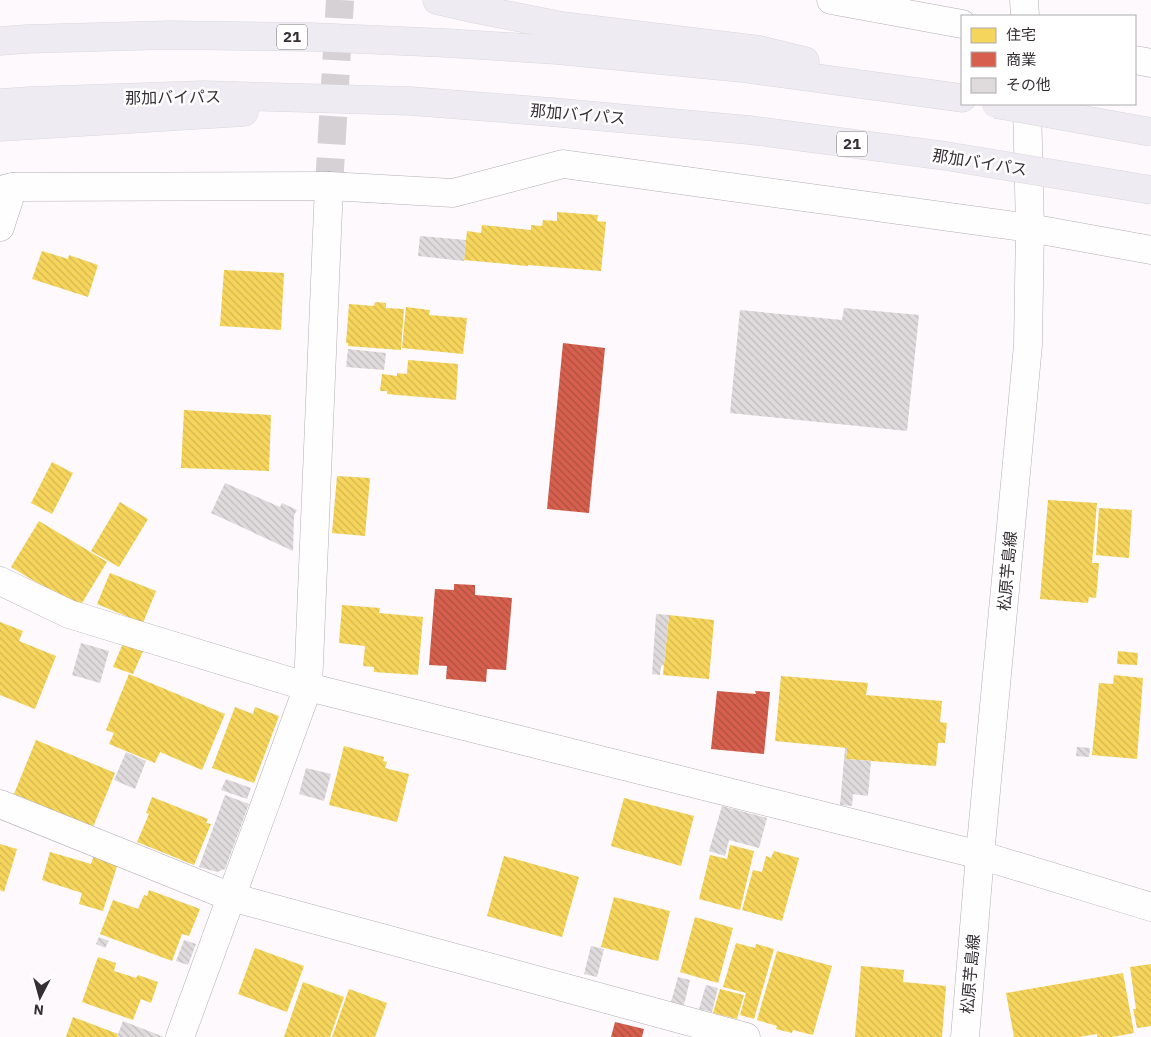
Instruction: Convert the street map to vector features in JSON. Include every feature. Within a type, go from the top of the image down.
[{"type":"highway","points":[[437,0],[476,10],[559,38],[760,50],[960,97]]},
{"type":"highway","name":"21","points":[[13,40],[169,35],[559,38]]},
{"type":"highway","name":"那加バイパス","points":[[0,103],[32,112],[203,95],[410,101],[758,131],[946,156],[1151,190]]},
{"type":"highway","points":[[1002,105],[1151,132]]},
{"type":"highway","points":[[0,127],[32,112]]},
{"type":"street","points":[[831,0],[961,24]]},
{"type":"street","points":[[1024,0],[1025,15]]},
{"type":"street","points":[[1136,60],[1151,63]]},
{"type":"street","name":"松原芋島線","points":[[965,1037],[1028,344],[1030,228],[1027,105]]},
{"type":"street","points":[[0,227],[7,188],[329,186],[453,193],[563,164],[1030,228],[1151,250]]},
{"type":"street","points":[[180,1037],[308,687],[329,186]]},
{"type":"street","points":[[0,581],[69,614],[308,687],[980,856],[1151,907]]},
{"type":"street","points":[[0,804],[231,897],[746,1037]]},
{"type":"building: 住宅","points":[[557,212],[598,215],[597,221],[606,222],[601,271],[464,260],[467,231],[481,233],[482,225],[531,230],[531,225],[542,226],[543,220],[557,221]]},
{"type":"building: 住宅","points":[[42,251],[68,259],[69,255],[98,265],[88,297],[32,279]]},
{"type":"building: 住宅","points":[[224,270],[284,273],[281,330],[220,326]]},
{"type":"building: 住宅","points":[[375,302],[386,303],[386,308],[404,309],[401,350],[348,346],[348,343],[346,343],[349,304],[374,306]]},
{"type":"building: 住宅","points":[[406,307],[430,310],[429,315],[467,318],[463,354],[402,348]]},
{"type":"building: 住宅","points":[[408,360],[458,364],[456,400],[387,394],[387,391],[380,391],[382,374],[397,376],[397,373],[407,374]]},
{"type":"building: 住宅","points":[[184,410],[271,415],[269,471],[181,468]]},
{"type":"building: 住宅","points":[[52,462],[73,473],[52,514],[31,503]]},
{"type":"building: 住宅","points":[[337,476],[370,478],[365,536],[332,533]]},
{"type":"building: 住宅","points":[[1048,500],[1097,503],[1092,563],[1099,563],[1096,598],[1089,597],[1088,603],[1040,599]]},
{"type":"building: 住宅","points":[[120,502],[148,519],[119,567],[91,551]]},
{"type":"building: 住宅","points":[[1099,508],[1132,510],[1129,558],[1096,555]]},
{"type":"building: 住宅","points":[[39,521],[107,562],[79,608],[11,567]]},
{"type":"building: 住宅","points":[[110,573],[156,591],[143,623],[97,604]]},
{"type":"building: 住宅","points":[[342,605],[380,608],[379,613],[423,617],[418,675],[374,672],[374,667],[363,666],[365,646],[339,643]]},
{"type":"building: 住宅","points":[[669,615],[714,620],[709,679],[663,675]]},
{"type":"building: 住宅","points":[[0,622],[23,631],[19,641],[56,656],[35,709],[0,695]]},
{"type":"building: 住宅","points":[[124,641],[144,649],[133,674],[113,667]]},
{"type":"building: 住宅","points":[[1118,651],[1138,653],[1137,665],[1117,664]]},
{"type":"building: 住宅","points":[[129,674],[225,714],[202,770],[160,752],[155,763],[109,744],[114,733],[106,730]]},
{"type":"building: 住宅","points":[[1114,675],[1143,678],[1137,759],[1092,755],[1099,683],[1113,684]]},
{"type":"building: 住宅","points":[[781,676],[868,683],[866,695],[942,701],[940,722],[947,723],[945,743],[938,743],[936,766],[846,759],[847,748],[775,741]]},
{"type":"building: 住宅","points":[[235,707],[253,714],[255,707],[279,716],[254,783],[212,768]]},
{"type":"building: 住宅","points":[[36,740],[115,773],[93,827],[14,794]]},
{"type":"building: 住宅","points":[[344,746],[384,757],[383,761],[387,762],[385,768],[409,774],[397,822],[329,805]]},
{"type":"building: 住宅","points":[[152,797],[208,819],[206,823],[211,824],[194,865],[137,842],[149,814],[146,813]]},
{"type":"building: 住宅","points":[[624,798],[694,816],[681,866],[611,846]]},
{"type":"building: 住宅","points":[[0,844],[17,849],[4,892],[0,890]]},
{"type":"building: 住宅","points":[[730,845],[754,851],[740,910],[699,899],[710,855],[727,859]]},
{"type":"building: 住宅","points":[[774,851],[799,858],[782,921],[742,910],[753,870],[762,872],[766,856],[771,858]]},
{"type":"building: 住宅","points":[[50,852],[91,864],[94,855],[118,863],[103,911],[79,904],[82,893],[42,880]]},
{"type":"building: 住宅","points":[[504,856],[579,877],[562,937],[487,916]]},
{"type":"building: 住宅","points":[[149,890],[200,909],[189,936],[182,934],[172,961],[100,934],[113,900],[138,909],[144,895],[147,896]]},
{"type":"building: 住宅","points":[[614,897],[670,911],[658,961],[601,947]]},
{"type":"building: 住宅","points":[[695,917],[733,928],[718,983],[680,972]]},
{"type":"building: 住宅","points":[[736,943],[755,948],[756,944],[774,949],[754,1019],[740,1015],[746,993],[723,987]]},
{"type":"building: 住宅","points":[[255,948],[304,966],[287,1012],[238,994]]},
{"type":"building: 住宅","points":[[777,951],[832,966],[813,1035],[793,1030],[792,1033],[776,1029],[777,1026],[757,1020]]},
{"type":"building: 住宅","points":[[98,957],[116,963],[114,971],[136,978],[138,975],[158,982],[151,1003],[141,999],[133,1020],[82,1002]]},
{"type":"building: 住宅","points":[[1151,964],[1151,1026],[1137,1028],[1133,1009],[1136,1009],[1130,967]]},
{"type":"building: 住宅","points":[[861,966],[904,970],[903,982],[946,986],[942,1037],[855,1037]]},
{"type":"building: 住宅","points":[[1123,973],[1134,1033],[1112,1037],[1097,1037],[1097,1034],[1079,1037],[1014,1037],[1006,993]]},
{"type":"building: 住宅","points":[[303,982],[344,997],[330,1037],[284,1037]]},
{"type":"building: 住宅","points":[[349,989],[387,1003],[375,1037],[332,1037]]},
{"type":"building: 住宅","points":[[720,989],[744,995],[737,1019],[713,1013]]},
{"type":"building: 住宅","points":[[73,1017],[118,1034],[117,1037],[66,1037]]},
{"type":"building: 商業","points":[[563,343],[605,348],[589,513],[547,509]]},
{"type":"building: 商業","points":[[454,584],[475,585],[475,595],[512,598],[506,670],[487,669],[486,682],[446,679],[447,666],[429,665],[435,589],[454,590]]},
{"type":"building: 商業","points":[[717,691],[756,694],[755,691],[770,692],[764,754],[711,749]]},
{"type":"building: 商業","points":[[615,1022],[644,1029],[642,1037],[611,1037]]},
{"type":"building: その他","points":[[420,236],[466,240],[464,261],[418,256]]},
{"type":"building: その他","points":[[844,308],[919,315],[907,431],[730,413],[740,310],[842,320]]},
{"type":"building: その他","points":[[348,349],[386,353],[384,370],[346,367]]},
{"type":"building: その他","points":[[225,483],[280,507],[282,503],[297,510],[294,515],[293,551],[211,513]]},
{"type":"building: その他","points":[[656,614],[669,615],[664,665],[661,666],[660,675],[652,674]]},
{"type":"building: その他","points":[[81,643],[109,651],[100,683],[72,675]]},
{"type":"building: その他","points":[[1077,747],[1090,748],[1089,757],[1076,756]]},
{"type":"building: その他","points":[[845,748],[847,748],[846,759],[871,761],[868,796],[853,794],[852,806],[840,805]]},
{"type":"building: その他","points":[[126,752],[146,761],[135,789],[114,780]]},
{"type":"building: その他","points":[[306,768],[331,774],[324,801],[299,794]]},
{"type":"building: その他","points":[[226,779],[251,788],[247,799],[221,790]]},
{"type":"building: その他","points":[[225,795],[249,804],[225,869],[217,872],[199,867]]},
{"type":"building: その他","points":[[722,806],[767,818],[759,848],[729,840],[725,856],[709,851]]},
{"type":"building: その他","points":[[99,937],[109,941],[105,948],[96,944]]},
{"type":"building: その他","points":[[184,940],[196,944],[188,965],[176,961]]},
{"type":"building: その他","points":[[591,946],[604,949],[597,977],[584,974]]},
{"type":"building: その他","points":[[678,977],[690,980],[684,1005],[671,1002]]},
{"type":"building: その他","points":[[706,985],[718,988],[712,1012],[699,1009]]},
{"type":"building: その他","points":[[123,1021],[164,1037],[117,1037]]},
{"type":"tunnel","points":[[329,186],[340,0]]}]
